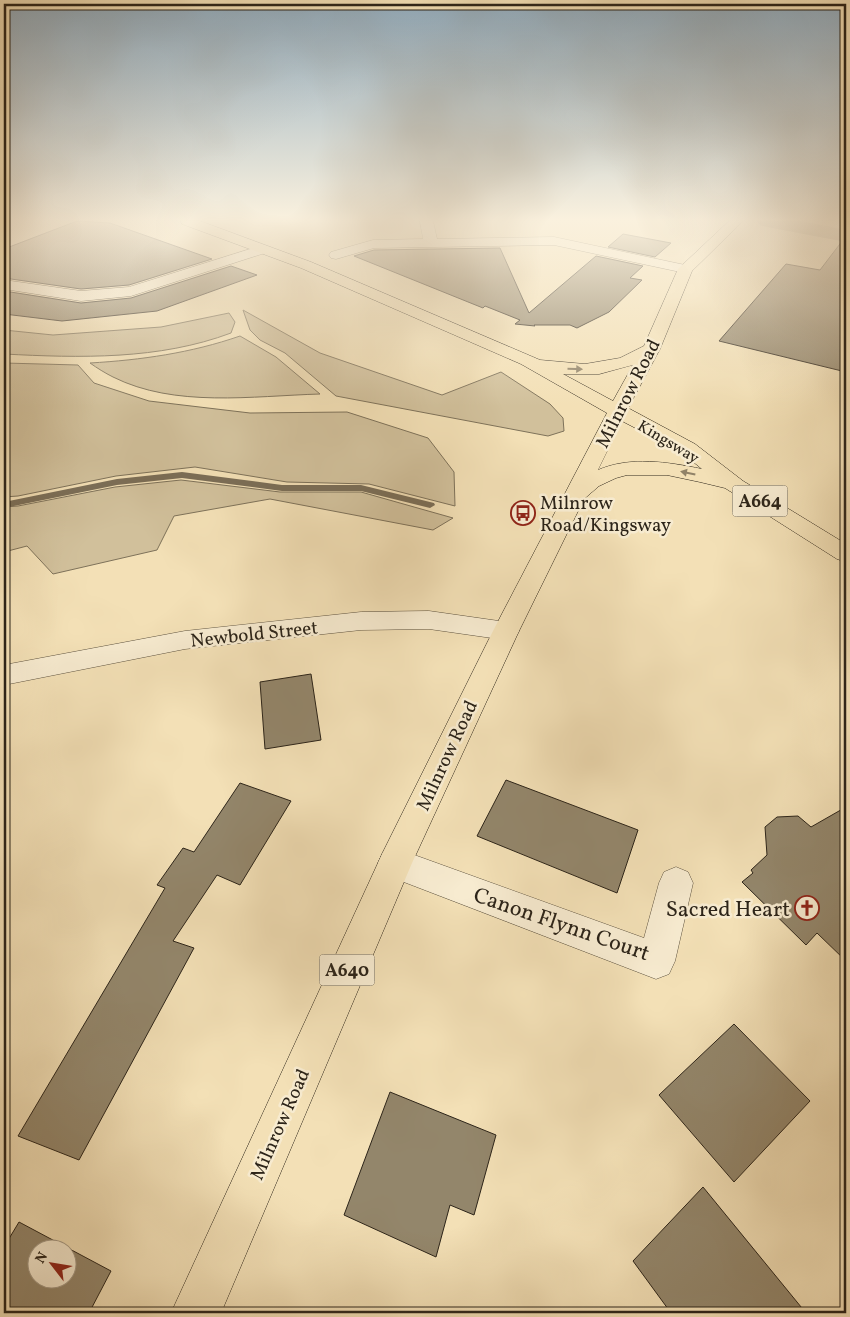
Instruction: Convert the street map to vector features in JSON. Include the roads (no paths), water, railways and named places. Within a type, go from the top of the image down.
[{"type":"main road","name":"A664","points":[[348,282],[528,360],[617,411]]},
{"type":"main road","name":"Milnrow Road","points":[[196,1313],[395,863],[506,630],[617,411],[651,349],[679,282]]},
{"type":"main road","name":"A664","points":[[528,360],[559,368],[593,369],[622,364],[651,349]]},
{"type":"main road","name":"Kingsway","points":[[617,411],[688,448],[735,486],[846,554]]},
{"type":"main road","name":"A664","points":[[576,494],[601,475],[639,468],[676,470],[735,486]]},
{"type":"street","points":[[4,285],[81,296],[131,291],[158,282]]},
{"type":"street","name":"Newbold Street","points":[[4,675],[184,640],[361,621],[429,620],[506,630]]},
{"type":"street","name":"Canon Flynn Court","points":[[395,863],[656,961],[676,882]]},
{"type":"waterway","points":[[4,505],[117,482],[182,475],[282,488],[361,488],[430,505]]},
{"type":"place","name":"Milnrow Road/Kingsway","points":[[523,513]]},
{"type":"place","name":"Sacred Heart","points":[[807,908]]}]
